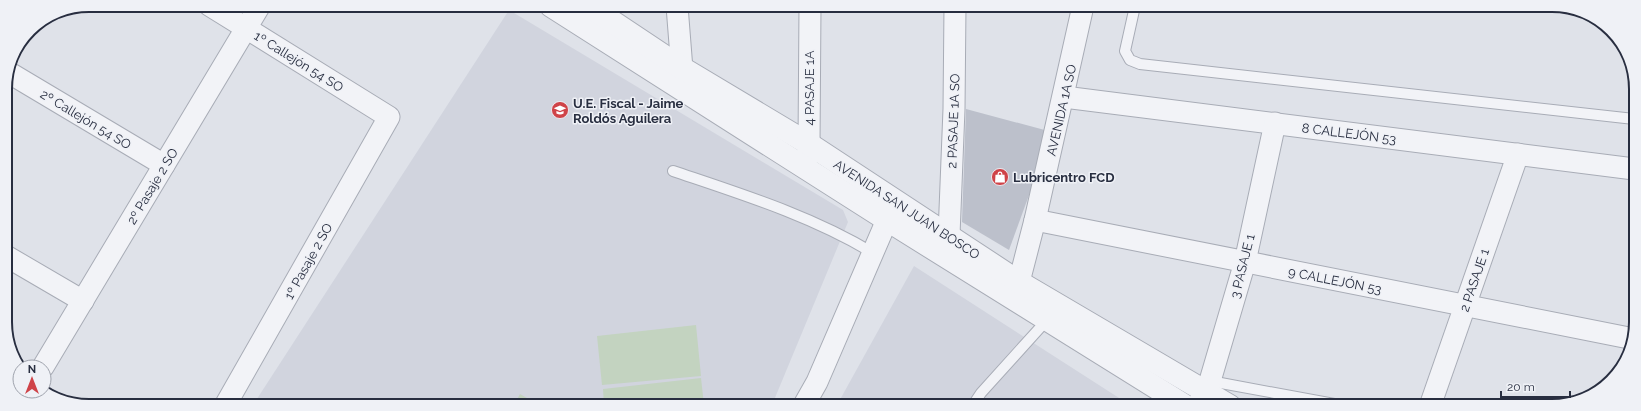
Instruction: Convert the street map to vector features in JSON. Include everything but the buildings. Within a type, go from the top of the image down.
[{"type":"street","name":"1º Callejón 54 SO","points":[[220,12],[389,117]]},
{"type":"street","name":"2º Pasaje 2 SO","points":[[48,359],[256,12]]},
{"type":"street","name":"AVENIDA SAN JUAN BOSCO","points":[[560,12],[806,169],[890,211],[949,235],[1019,282],[1217,399]]},
{"type":"street","name":"AVENIDA SAN JUAN BOSCO","points":[[598,12],[682,68],[809,144],[890,211],[1047,320],[1173,399]]},
{"type":"street","points":[[677,12],[684,91]]},
{"type":"street","name":"4 PASAJE 1A","points":[[806,169],[809,144],[810,12]]},
{"type":"street","name":"2 PASAJE 1A SO","points":[[949,235],[954,109],[955,12]]},
{"type":"street","name":"AVENIDA 1A SO","points":[[1019,282],[1036,220],[1082,12]]},
{"type":"street","name":"2º Callejón 54 SO","points":[[13,75],[164,166]]},
{"type":"street","name":"8 CALLEJÓN 53","points":[[1064,97],[1629,168]]},
{"type":"street","name":"1º Pasaje 2 SO","points":[[229,399],[389,117]]},
{"type":"street","name":"3 PASAJE 1","points":[[1205,393],[1245,262],[1275,124]]},
{"type":"street","name":"2 PASAJE 1","points":[[1433,399],[1518,154]]},
{"type":"street","points":[[807,399],[817,382],[890,211]]},
{"type":"street","name":"9 CALLEJÓN 53","points":[[1036,220],[1628,338]]},
{"type":"street","points":[[12,260],[83,301]]},
{"type":"street","points":[[1143,380],[1156,362]]},
{"type":"lane","points":[[1134,12],[1124,51],[1130,60],[1140,64],[1629,118]]},
{"type":"lane","points":[[673,171],[753,198],[846,237],[873,253]]},
{"type":"lane","points":[[976,399],[980,393],[1047,320]]},
{"type":"lane","points":[[1205,393],[1270,399]]},
{"type":"shaded area","name":"U.E. Fiscal - Jaime Roldós Aguilera","points":[[508,12],[512,12],[843,210],[848,222],[774,399],[257,399]]},
{"type":"shaded area","points":[[914,266],[1121,399],[840,399]]},
{"type":"green space","points":[[696,325],[701,376],[602,385],[597,336]]},
{"type":"green space","points":[[701,378],[703,399],[604,399],[603,389]]},
{"type":"green space","points":[[520,394],[529,399],[517,399]]},
{"type":"place","name":"U.E. Fiscal - Jaime Roldós Aguilera","points":[[560,110]]},
{"type":"place","name":"Lubricentro FCD","points":[[1000,177]]}]
